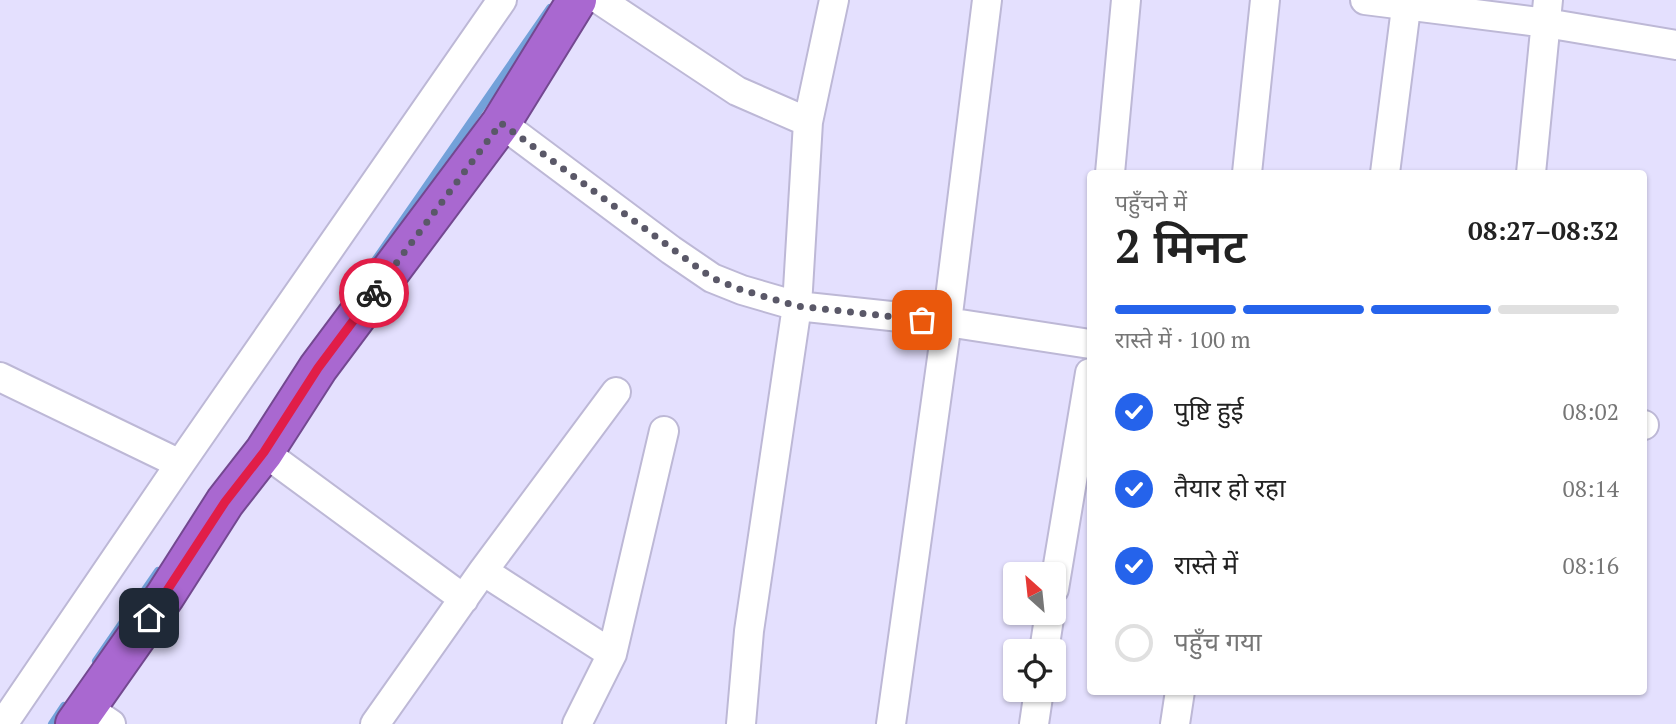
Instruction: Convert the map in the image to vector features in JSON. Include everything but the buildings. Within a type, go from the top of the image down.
[{"type":"highway","points":[[91,718],[225,502],[264,452],[318,368],[501,123],[577,0]]},
{"type":"street","points":[[3,724],[502,0]]},
{"type":"street","points":[[600,0],[737,91],[808,122]]},
{"type":"street","points":[[741,724],[749,631],[797,306],[808,122],[834,0]]},
{"type":"street","points":[[891,724],[947,322],[987,0]]},
{"type":"street","points":[[1110,170],[1126,0]]},
{"type":"street","points":[[1247,170],[1265,0]]},
{"type":"street","points":[[1365,0],[1547,11],[1676,46]]},
{"type":"street","points":[[1385,170],[1407,3]]},
{"type":"street","points":[[1531,170],[1547,11]]},
{"type":"street","points":[[501,123],[712,278],[742,290],[797,306],[947,322],[1087,344]]},
{"type":"street","points":[[3,385],[180,464]]},
{"type":"street","points":[[1058,562],[1087,391]]},
{"type":"street","points":[[375,724],[483,571],[616,392]]},
{"type":"street","points":[[577,724],[612,653],[664,431]]},
{"type":"street","points":[[264,452],[464,599]]},
{"type":"street","points":[[483,571],[612,653]]},
{"type":"street","points":[[1175,724],[1179,695]]},
{"type":"street","points":[[1034,724],[1037,702]]},
{"type":"waterway","points":[[374,262],[550,8]]},
{"type":"waterway","points":[[96,661],[158,571]]},
{"type":"waterway","points":[[52,724],[64,706]]},
{"type":"way so far","points":[[374,293],[501,123],[712,278],[797,306],[922,320]]},
{"type":"route","points":[[149,618],[225,502],[264,452],[318,368],[374,293]]}]
